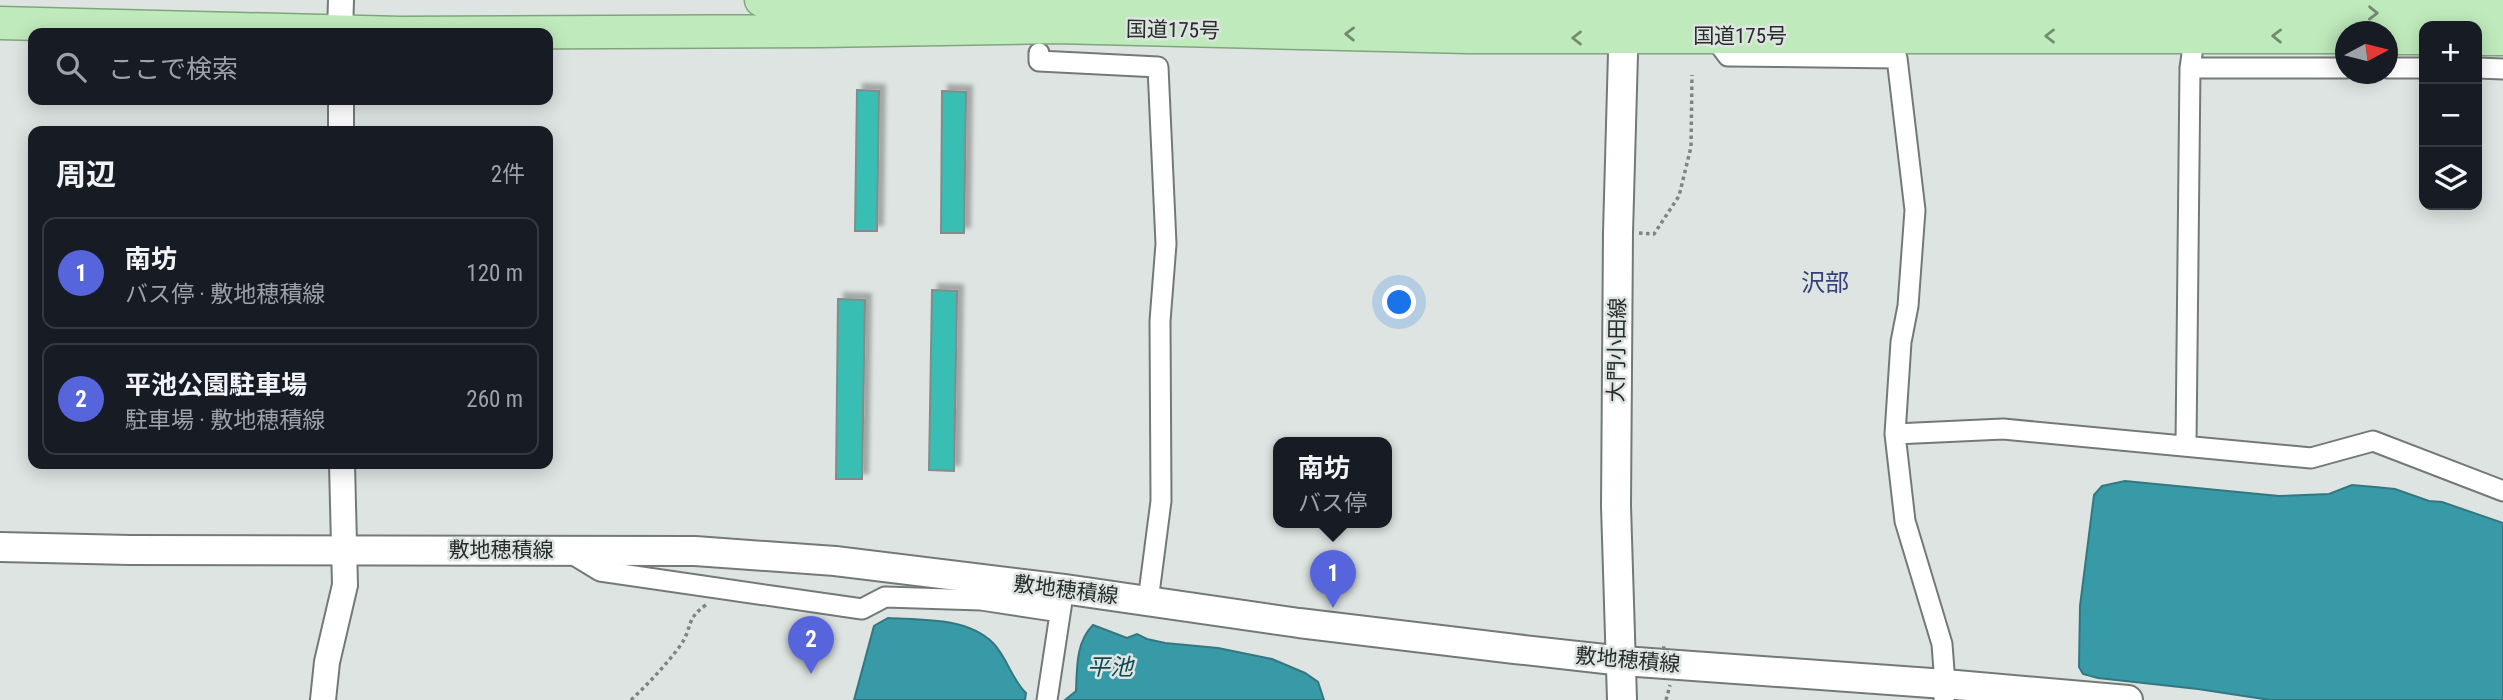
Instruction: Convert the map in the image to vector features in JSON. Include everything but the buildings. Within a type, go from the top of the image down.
[{"type":"highway","name":"国道175号","points":[[761,0],[1055,2],[1466,11],[1625,3],[1728,2],[2503,14]]},
{"type":"highway","name":"国道175号","points":[[0,23],[189,28]]},
{"type":"highway","name":"国道175号","points":[[553,33],[1056,27],[1468,37],[2335,37]]},
{"type":"highway","points":[[2398,38],[2419,38]]},
{"type":"highway","points":[[2482,39],[2503,39]]},
{"type":"main road","name":"大門小田線","points":[[1622,700],[1623,661],[1616,506],[1618,233],[1625,3]]},
{"type":"main road","name":"敷地穂積線","points":[[0,547],[130,550],[695,551],[835,561],[1062,600],[1147,601],[1312,625],[1623,661],[1945,692],[2128,700]]},
{"type":"street","points":[[340,28],[341,0]]},
{"type":"street","points":[[1713,36],[1728,56],[1897,58],[1915,210],[1908,306],[1901,342],[1895,434],[1905,521],[1942,643],[1945,692]]},
{"type":"street","points":[[1039,53],[1040,61],[1158,68],[1166,244],[1160,321],[1160,501],[1147,601]]},
{"type":"street","points":[[2186,445],[2191,61],[2335,68]]},
{"type":"street","points":[[2398,68],[2419,68]]},
{"type":"street","points":[[2482,68],[2503,69]]},
{"type":"street","points":[[341,105],[341,126]]},
{"type":"street","points":[[1895,434],[2003,429],[2311,458],[2373,441],[2503,491]]},
{"type":"street","points":[[323,700],[327,662],[345,585],[342,469]]},
{"type":"street","points":[[566,550],[600,571],[862,609],[885,597],[1062,600],[1047,700]]},
{"type":"path","points":[[1618,233],[1654,234],[1679,196],[1691,147],[1692,75]]},
{"type":"path","points":[[631,700],[669,661],[683,642],[694,613],[730,590]]},
{"type":"path","points":[[1654,644],[1666,648],[1672,676]]},
{"type":"water","points":[[2125,481],[2279,496],[2329,494],[2352,485],[2395,489],[2503,523],[2503,700],[2270,700],[2083,674],[2079,667],[2080,606],[2094,495],[2102,486]]},
{"type":"water","points":[[888,618],[957,624],[982,635],[993,643],[1002,655],[1026,693],[1025,700],[854,700],[874,626]]},
{"type":"water","name":"平池","points":[[1093,625],[1127,638],[1137,634],[1165,643],[1218,648],[1272,659],[1305,673],[1318,682],[1324,700],[1065,700],[1076,691],[1080,647]]},
{"type":"place","name":"南坊","points":[[1333,608]]},
{"type":"place","name":"平池公園駐車場","points":[[811,674]]},
{"type":"district","name":"沢部","points":[[1825,283]]}]
